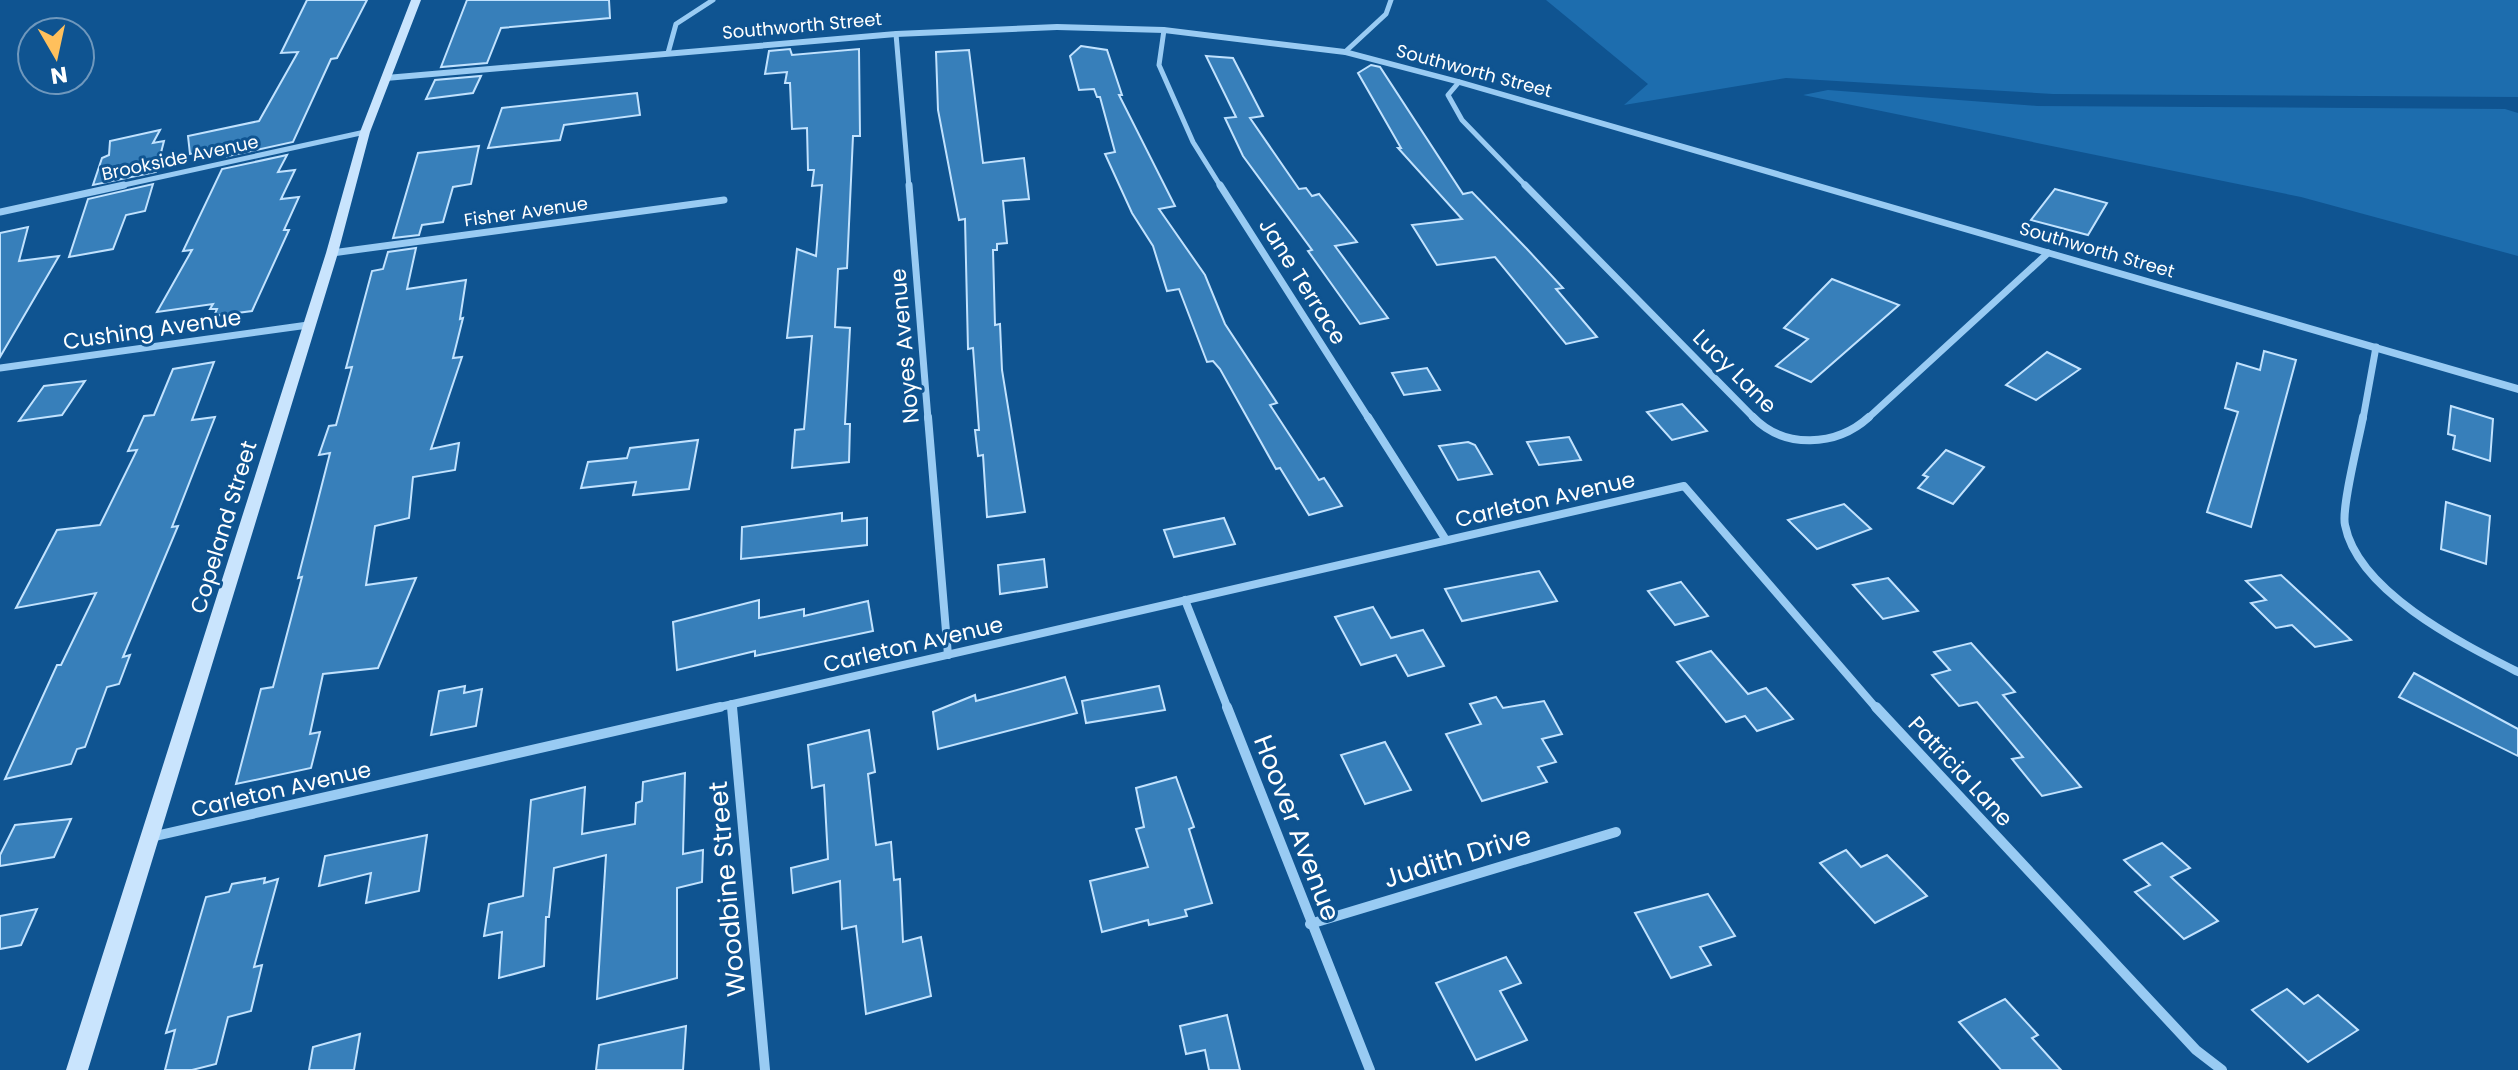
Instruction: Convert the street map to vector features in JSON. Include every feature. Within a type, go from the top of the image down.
[{"type":"main road","name":"Copeland Street","points":[[77,1070],[332,253],[365,132],[416,0]]},
{"type":"street","points":[[668,53],[676,24],[713,0]]},
{"type":"street","points":[[1345,52],[1386,14],[1391,0]]},
{"type":"street","name":"Southworth Street","points":[[386,78],[896,34],[1057,27],[1164,30],[1345,52],[1459,82],[2518,389]]},
{"type":"street","name":"Jane Terrace","points":[[1164,30],[1159,65],[1193,142],[1446,540]]},
{"type":"street","name":"Noyes Avenue","points":[[896,34],[948,655]]},
{"type":"street","name":"Lucy Lane","points":[[1459,82],[1448,95],[1462,120],[1758,422],[1787,439],[1823,441],[1862,423],[2048,253]]},
{"type":"street","name":"Brookside Avenue","points":[[0,212],[365,132]]},
{"type":"street","name":"Fisher Avenue","points":[[332,253],[724,200]]},
{"type":"street","name":"Cushing Avenue","points":[[0,368],[308,325]]},
{"type":"street","points":[[2376,347],[2344,524],[2354,552],[2378,581],[2409,610],[2451,638],[2518,672]]},
{"type":"street","name":"Carleton Avenue","points":[[150,837],[1684,486]]},
{"type":"street","name":"Patricia Lane","points":[[1684,486],[1921,759],[2196,1050],[2222,1070]]},
{"type":"street","name":"Hoover Avenue","points":[[1185,600],[1370,1070]]},
{"type":"street","name":"Woodbine Street","points":[[732,704],[765,1070]]},
{"type":"street","name":"Judith Drive","points":[[1310,924],[1616,832]]},
{"type":"shaded area","points":[[1546,0],[2518,0],[2518,97],[2053,94],[1786,78],[1624,105],[1648,84]]},
{"type":"shaded area","points":[[1828,90],[2037,106],[2505,109],[2518,113],[2518,256],[2301,197],[1803,95]]},
{"type":"building","points":[[307,0],[367,0],[337,58],[331,59],[293,142],[228,156],[232,149],[190,154],[188,136],[259,121],[298,52],[281,53]]},
{"type":"building","points":[[467,0],[609,0],[610,18],[501,28],[487,63],[441,67]]},
{"type":"building","points":[[1081,46],[1107,50],[1122,95],[1119,95],[1175,206],[1159,209],[1205,275],[1225,324],[1277,403],[1270,405],[1319,480],[1324,478],[1342,506],[1309,515],[1280,468],[1276,469],[1220,369],[1213,361],[1207,362],[1179,289],[1167,291],[1153,246],[1132,213],[1105,154],[1115,152],[1100,97],[1094,89],[1079,90],[1070,56]]},
{"type":"building","points":[[790,49],[792,55],[859,49],[860,136],[853,136],[847,268],[838,269],[835,327],[850,328],[845,424],[850,424],[849,462],[792,468],[795,430],[804,429],[812,336],[787,338],[797,249],[816,256],[822,185],[812,186],[814,170],[808,170],[807,128],[792,129],[790,83],[785,83],[787,72],[765,74],[769,51]]},
{"type":"building","points":[[969,50],[983,163],[1024,158],[1029,199],[1003,201],[1007,243],[997,244],[997,250],[993,250],[995,325],[1000,324],[1002,370],[1025,512],[987,517],[983,455],[978,456],[975,430],[979,430],[973,348],[968,349],[965,219],[959,220],[938,110],[936,52]]},
{"type":"building","points":[[1206,56],[1233,58],[1263,116],[1250,118],[1299,189],[1306,188],[1312,196],[1319,194],[1357,242],[1335,246],[1388,318],[1360,324],[1308,251],[1312,250],[1243,156],[1225,118],[1236,117]]},
{"type":"building","points":[[1371,65],[1380,67],[1463,194],[1472,192],[1527,249],[1563,288],[1556,289],[1597,337],[1566,344],[1495,257],[1437,265],[1412,225],[1462,219],[1398,148],[1401,148],[1358,73]]},
{"type":"building","points":[[481,76],[473,93],[426,99],[435,80]]},
{"type":"building","points":[[637,93],[640,115],[564,125],[560,140],[488,148],[502,108]]},
{"type":"building","points":[[160,130],[153,143],[164,141],[156,172],[93,185],[102,158],[109,155],[110,141]]},
{"type":"building","points":[[479,146],[471,184],[453,187],[443,222],[422,225],[419,235],[393,238],[418,153]]},
{"type":"building","points":[[287,155],[278,172],[295,170],[281,199],[299,197],[284,230],[289,230],[252,311],[214,316],[217,309],[210,309],[213,304],[157,312],[192,250],[183,251],[222,169]]},
{"type":"building","points":[[153,184],[145,211],[126,215],[113,249],[69,257],[88,199]]},
{"type":"building","points":[[2055,189],[2107,203],[2088,235],[2031,220]]},
{"type":"building","points":[[28,227],[19,261],[59,256],[0,357],[0,233]]},
{"type":"building","points":[[416,248],[407,289],[466,280],[460,319],[463,318],[453,358],[462,357],[431,449],[459,443],[455,470],[413,477],[409,518],[375,526],[366,585],[416,578],[378,668],[323,674],[310,734],[320,732],[311,768],[236,784],[261,689],[273,687],[330,453],[319,455],[329,426],[336,425],[352,367],[346,368],[372,271],[383,269],[388,252]]},
{"type":"building","points":[[1832,279],[1899,305],[1811,382],[1776,366],[1808,339],[1784,328]]},
{"type":"building","points":[[2264,351],[2296,360],[2251,527],[2207,512],[2238,412],[2225,408],[2237,363],[2260,370]]},
{"type":"building","points":[[2047,352],[2080,369],[2036,400],[2006,385]]},
{"type":"building","points":[[214,362],[192,420],[215,417],[172,527],[178,526],[123,657],[130,655],[119,684],[107,687],[85,747],[77,749],[71,764],[5,779],[57,665],[61,665],[96,593],[16,608],[57,530],[100,525],[137,450],[128,451],[144,416],[154,415],[173,369]]},
{"type":"building","points":[[1427,368],[1440,390],[1404,395],[1392,373]]},
{"type":"building","points":[[85,381],[62,415],[19,421],[44,386]]},
{"type":"building","points":[[1682,404],[1707,431],[1672,440],[1647,412]]},
{"type":"building","points":[[2451,406],[2493,419],[2490,461],[2453,449],[2455,436],[2448,434]]},
{"type":"building","points":[[1569,437],[1581,460],[1539,465],[1527,442]]},
{"type":"building","points":[[698,440],[689,489],[633,495],[636,482],[581,488],[588,462],[627,458],[630,448]]},
{"type":"building","points":[[1468,442],[1475,445],[1492,474],[1458,480],[1439,446]]},
{"type":"building","points":[[1946,450],[1984,467],[1953,504],[1918,488],[1928,477],[1923,475]]},
{"type":"building","points":[[2446,502],[2490,516],[2486,564],[2441,549]]},
{"type":"building","points":[[1844,504],[1871,529],[1817,549],[1788,520]]},
{"type":"building","points":[[842,513],[842,521],[867,518],[867,545],[741,559],[742,527]]},
{"type":"building","points":[[1224,518],[1235,544],[1174,557],[1164,530]]},
{"type":"building","points":[[1044,559],[1047,587],[1000,594],[998,565]]},
{"type":"building","points":[[1539,571],[1557,601],[1462,621],[1445,589]]},
{"type":"building","points":[[2281,575],[2351,640],[2315,647],[2292,625],[2276,628],[2251,603],[2266,600],[2246,581]]},
{"type":"building","points":[[1888,578],[1918,611],[1883,619],[1853,585]]},
{"type":"building","points":[[1681,582],[1708,616],[1675,625],[1648,591]]},
{"type":"building","points":[[759,600],[759,618],[804,609],[804,616],[868,601],[873,631],[755,656],[755,651],[677,670],[673,622]]},
{"type":"building","points":[[1373,607],[1391,638],[1423,630],[1444,666],[1408,676],[1396,655],[1361,665],[1335,617]]},
{"type":"building","points":[[1971,643],[2015,692],[2003,695],[2081,787],[2042,796],[2012,759],[2023,757],[1977,702],[1959,706],[1932,675],[1950,670],[1934,652]]},
{"type":"building","points":[[1711,651],[1748,694],[1766,688],[1793,719],[1757,731],[1745,716],[1726,722],[1677,662]]},
{"type":"building","points":[[2414,673],[2518,729],[2518,756],[2399,697]]},
{"type":"building","points":[[1065,677],[1077,713],[938,749],[933,712],[975,695],[976,701]]},
{"type":"building","points":[[465,686],[464,693],[482,689],[476,726],[431,735],[439,691]]},
{"type":"building","points":[[1159,686],[1165,710],[1086,723],[1082,701]]},
{"type":"building","points":[[1496,697],[1503,708],[1544,701],[1562,734],[1542,739],[1556,762],[1538,767],[1547,782],[1482,801],[1446,734],[1481,724],[1470,704]]},
{"type":"building","points":[[869,730],[875,772],[868,774],[876,845],[891,842],[894,880],[900,879],[903,942],[921,937],[931,996],[866,1014],[856,926],[842,929],[840,881],[793,893],[791,868],[828,859],[824,785],[812,788],[808,745]]},
{"type":"building","points":[[1385,742],[1411,790],[1365,804],[1341,755]]},
{"type":"building","points":[[685,773],[683,854],[703,850],[702,882],[677,888],[677,978],[597,999],[606,855],[554,868],[549,917],[546,917],[544,966],[499,978],[502,932],[484,936],[489,904],[523,896],[531,800],[585,787],[582,834],[635,824],[636,803],[642,801],[643,782]]},
{"type":"building","points":[[1176,777],[1194,827],[1189,829],[1212,903],[1185,910],[1187,916],[1149,925],[1148,920],[1102,932],[1090,881],[1148,867],[1136,829],[1144,827],[1136,788]]},
{"type":"building","points":[[71,819],[54,857],[0,866],[0,855],[15,825]]},
{"type":"building","points":[[427,835],[419,891],[366,903],[371,873],[319,886],[325,856]]},
{"type":"building","points":[[2162,843],[2190,868],[2171,877],[2218,921],[2184,939],[2135,892],[2150,885],[2124,860]]},
{"type":"building","points":[[1846,850],[1861,867],[1887,855],[1927,896],[1875,923],[1820,863]]},
{"type":"building","points":[[265,878],[264,883],[278,879],[254,967],[262,965],[251,1011],[228,1017],[216,1064],[192,1070],[165,1070],[175,1030],[166,1033],[206,897],[229,892],[232,884]]},
{"type":"building","points":[[1708,894],[1735,936],[1700,947],[1711,965],[1671,978],[1635,913]]},
{"type":"building","points":[[37,909],[21,945],[0,949],[0,916]]},
{"type":"building","points":[[1506,957],[1521,983],[1500,991],[1527,1040],[1476,1060],[1436,983]]},
{"type":"building","points":[[2287,989],[2304,1004],[2318,995],[2358,1030],[2308,1062],[2252,1010]]},
{"type":"building","points":[[2005,999],[2038,1035],[2032,1038],[2061,1070],[2001,1070],[1959,1022]]},
{"type":"building","points":[[1227,1015],[1240,1070],[1209,1070],[1205,1050],[1186,1054],[1180,1026]]},
{"type":"building","points":[[686,1026],[683,1070],[596,1070],[599,1045]]},
{"type":"building","points":[[360,1034],[354,1070],[309,1070],[313,1047]]}]
